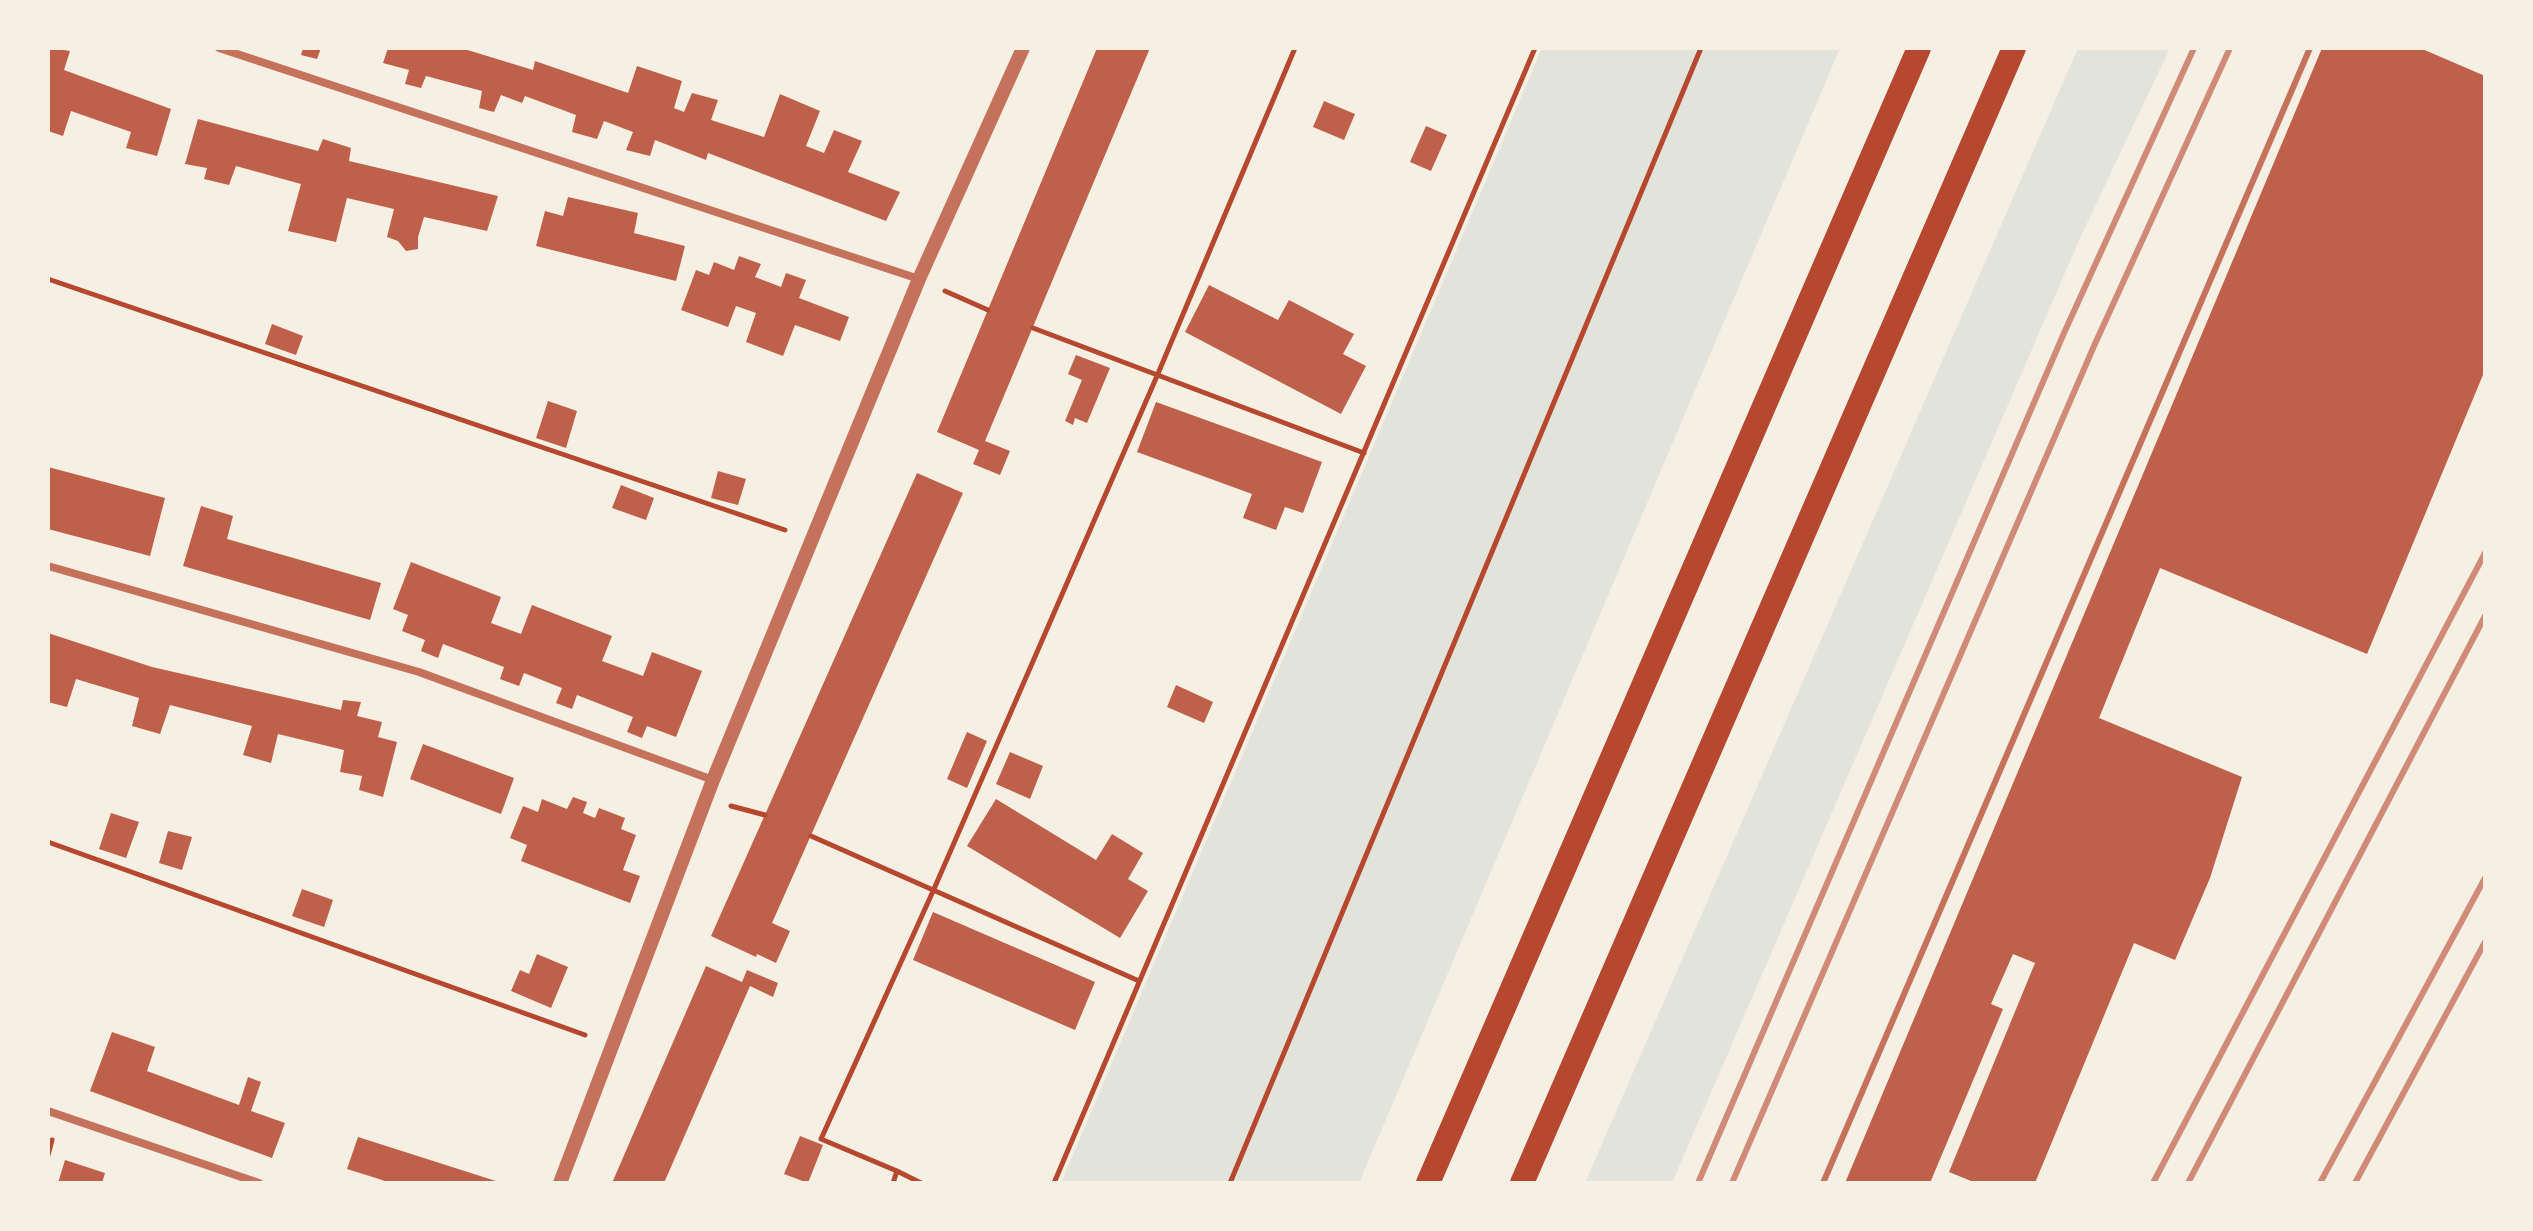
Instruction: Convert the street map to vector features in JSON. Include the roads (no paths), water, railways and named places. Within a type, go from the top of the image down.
[{"type":"highway","points":[[1428,1183],[1919,48]]},
{"type":"highway","points":[[1522,1183],[2014,48]]},
{"type":"street","points":[[219,48],[919,279]]},
{"type":"street","points":[[560,1183],[713,780],[919,279],[1023,48]]},
{"type":"street","points":[[48,566],[419,672],[713,780]]},
{"type":"street","points":[[48,1111],[259,1183]]},
{"type":"lane","points":[[1823,1183],[2310,48]]},
{"type":"railway","points":[[1698,1183],[2064,333],[2194,48]]},
{"type":"railway","points":[[1732,1183],[2094,346],[2230,48]]},
{"type":"railway","points":[[2153,1183],[2485,553]]},
{"type":"railway","points":[[2188,1183],[2485,616]]},
{"type":"railway","points":[[2320,1183],[2485,878]]},
{"type":"railway","points":[[2355,1183],[2485,942]]}]
